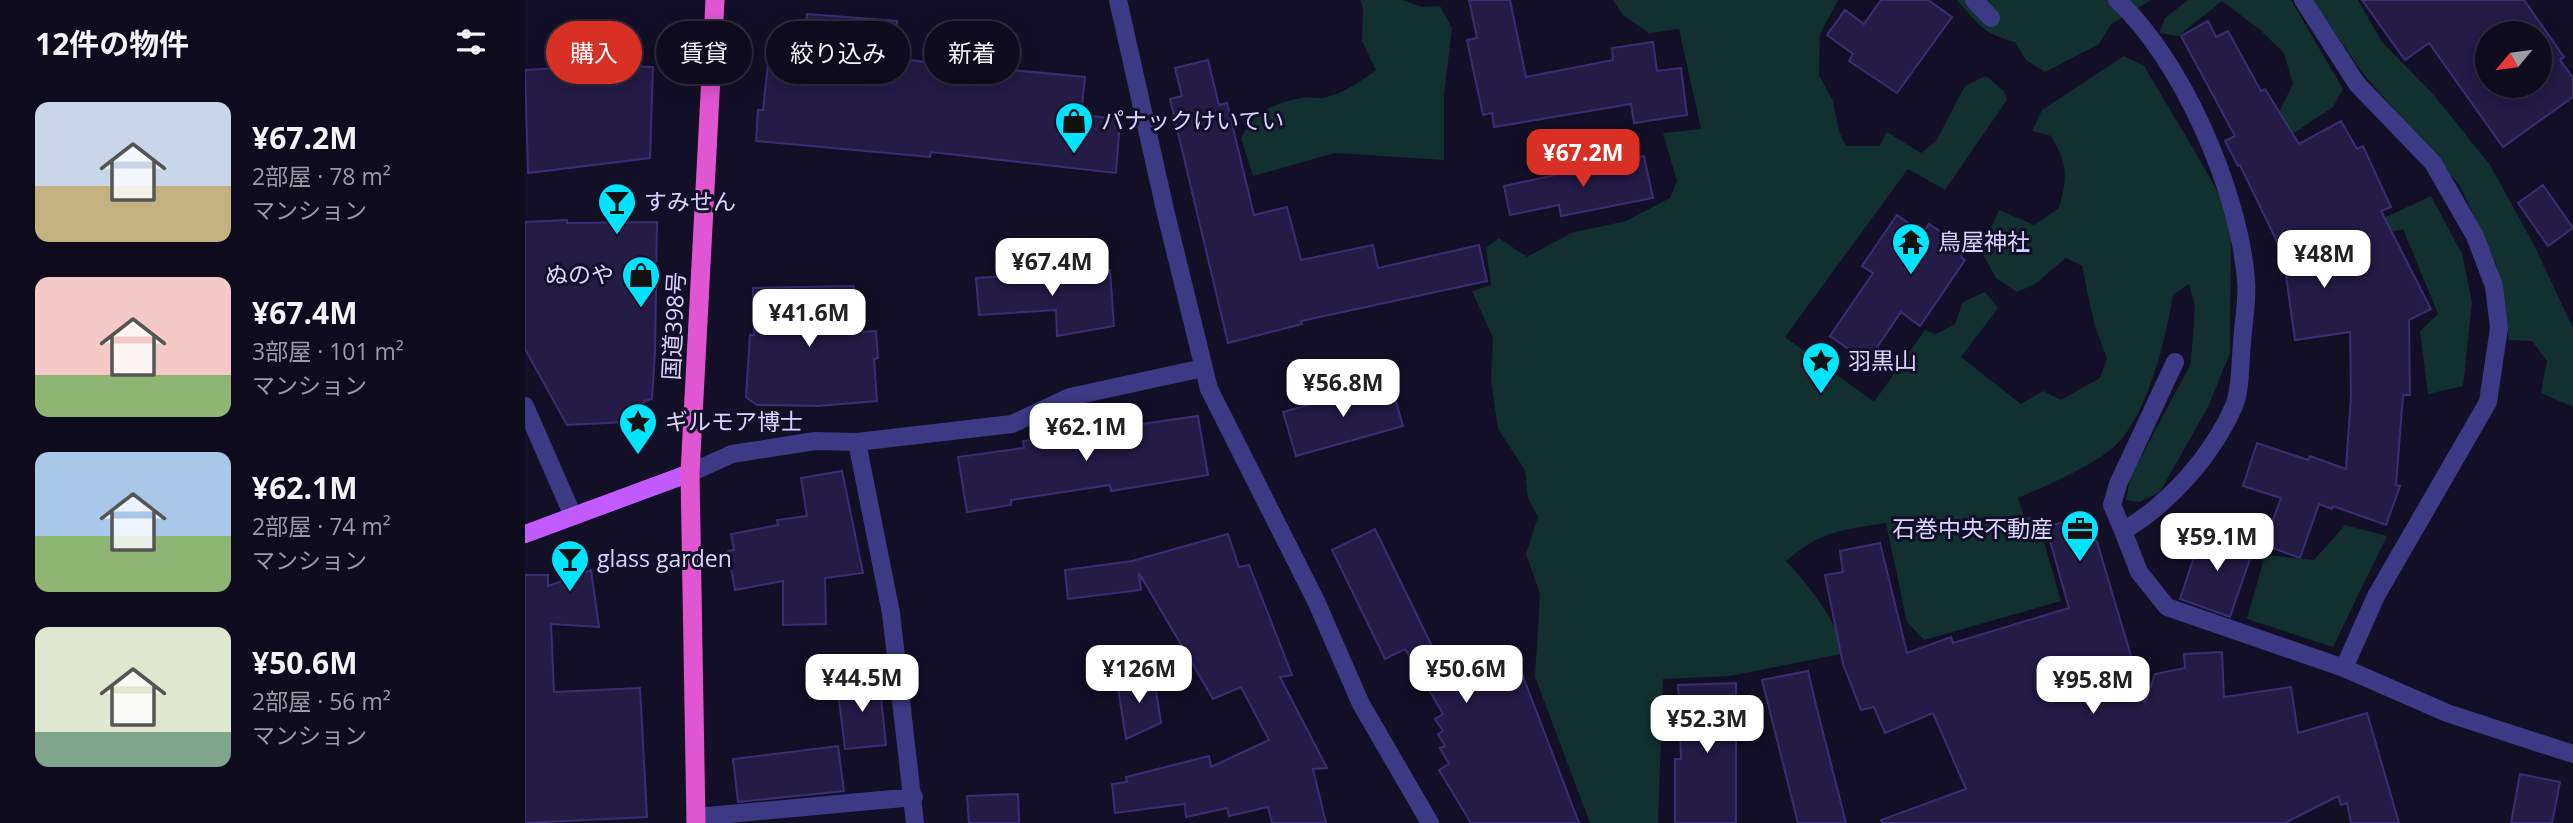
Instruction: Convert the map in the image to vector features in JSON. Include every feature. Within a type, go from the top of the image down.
[{"type":"highway","name":"国道398号","points":[[697,820],[690,473],[715,0]]},
{"type":"main road","points":[[525,534],[690,473]]},
{"type":"street","points":[[1118,0],[1209,389],[1316,601],[1361,704],[1430,823]]},
{"type":"street","points":[[1974,0],[1991,18]]},
{"type":"street","points":[[2117,0],[2142,23],[2193,110],[2231,194],[2246,281],[2235,404],[2212,448],[2151,515],[2123,531]]},
{"type":"street","points":[[2303,0],[2357,84],[2433,163],[2475,236],[2494,286],[2499,328],[2488,402],[2376,596],[2344,668]]},
{"type":"street","points":[[2175,362],[2118,484],[2112,505],[2139,572],[2167,607],[2344,668],[2447,713],[2573,754]]},
{"type":"street","points":[[690,473],[732,454],[815,441],[857,442],[1012,424],[1070,397],[1203,368]]},
{"type":"street","points":[[525,406],[573,516]]},
{"type":"street","points":[[857,442],[891,613],[915,823]]},
{"type":"street","points":[[697,820],[913,797]]},
{"type":"green space","points":[[1360,0],[1402,0],[1422,7],[1440,6],[1452,28],[1444,94],[1444,160],[1335,153],[1253,176],[1241,138],[1258,115],[1273,106],[1292,100],[1305,97],[1323,98],[1338,93],[1376,70],[1362,41],[1363,8]]},
{"type":"green space","points":[[1613,0],[1838,0],[1820,34],[1819,75],[1833,101],[1839,131],[1846,146],[1879,146],[1887,132],[1921,153],[1936,141],[1965,86],[1986,76],[2004,91],[2007,100],[1945,190],[1908,169],[1785,337],[1874,402],[1925,330],[1936,334],[1955,324],[1963,302],[1985,292],[1998,308],[1961,357],[2021,404],[2043,391],[2061,400],[2100,378],[2107,359],[2094,323],[2082,266],[2066,258],[2035,284],[2017,292],[1996,278],[1981,251],[1999,210],[2034,225],[2059,208],[2065,178],[2061,155],[2051,136],[2032,131],[2042,110],[2124,56],[2144,66],[2197,155],[2224,203],[2231,239],[2230,353],[2208,407],[2160,492],[2140,502],[2126,500],[2130,478],[2191,363],[2195,306],[2189,284],[2173,295],[2154,374],[2138,414],[2117,444],[2070,474],[2018,498],[2024,517],[2037,517],[2061,601],[1924,640],[1907,622],[1886,523],[1832,533],[1810,543],[1786,561],[1829,618],[1836,630],[1841,654],[1730,676],[1663,679],[1658,823],[1590,823],[1535,677],[1540,594],[1526,554],[1538,517],[1528,498],[1525,470],[1498,429],[1491,380],[1493,338],[1472,291],[1491,285],[1486,248],[1499,238],[1527,257],[1571,233],[1626,221],[1670,198],[1677,181],[1663,133],[1701,129],[1679,29],[1649,33],[1623,15]]},
{"type":"green space","points":[[1957,0],[2151,0],[2111,24],[2099,44],[2045,72],[2026,60],[2015,42],[1981,27]]},
{"type":"green space","points":[[2188,0],[2291,0],[2343,89],[2333,107],[2294,133],[2275,120],[2293,84],[2284,53],[2259,29],[2222,1],[2178,36],[2159,33],[2165,18]]},
{"type":"green space","points":[[2313,0],[2358,0],[2382,42],[2434,95],[2490,165],[2534,245],[2573,328],[2573,407],[2541,393],[2547,361],[2532,341],[2509,340],[2497,266],[2460,186],[2361,71]]},
{"type":"green space","points":[[2431,196],[2462,254],[2472,302],[2463,386],[2428,394],[2420,331],[2438,314],[2403,229],[2375,236],[2373,223]]},
{"type":"green space","points":[[2345,525],[2387,536],[2333,647],[2247,619],[2265,555],[2314,560]]},
{"type":"building","points":[[1469,0],[1510,0],[1526,77],[1613,60],[1612,48],[1653,42],[1657,71],[1681,68],[1687,115],[1634,123],[1631,104],[1494,127],[1492,113],[1483,115],[1467,40],[1477,38]]},
{"type":"building","points":[[1881,0],[1928,0],[1952,17],[1897,93],[1849,61],[1853,54],[1827,35],[1845,10],[1864,24]]},
{"type":"building","points":[[2362,0],[2524,0],[2539,21],[2475,21],[2475,98],[2552,98],[2552,40],[2564,57],[2560,60],[2573,78],[2573,97],[2503,147],[2429,43],[2405,60]]},
{"type":"building","points":[[807,14],[897,21],[806,21]]},
{"type":"building","points":[[2208,21],[2216,37],[2228,31],[2261,91],[2265,89],[2299,144],[2341,121],[2357,149],[2363,146],[2391,207],[2381,211],[2431,309],[2409,320],[2410,395],[2403,395],[2396,485],[2400,486],[2386,525],[2333,506],[2332,509],[2319,504],[2300,558],[2264,545],[2281,498],[2243,486],[2257,443],[2308,460],[2310,456],[2346,469],[2351,395],[2350,332],[2295,340],[2283,254],[2240,165],[2238,166],[2225,141],[2235,136],[2181,36]]},
{"type":"building","points":[[910,60],[924,62],[924,84],[1020,84],[1020,71],[1085,77],[1081,115],[1120,119],[1116,173],[931,152],[930,157],[756,141],[758,110],[763,110],[766,82],[910,84]]},
{"type":"building","points":[[1208,60],[1219,105],[1227,103],[1254,215],[1287,207],[1301,260],[1373,245],[1378,268],[1479,245],[1487,281],[1301,321],[1302,324],[1228,343],[1170,99],[1182,96],[1175,68]]},
{"type":"building","points":[[642,67],[653,67],[650,158],[528,173],[525,70],[546,69],[546,84],[642,84]]},
{"type":"building","points":[[1644,156],[1653,198],[1561,216],[1559,205],[1510,215],[1504,186]]},
{"type":"building","points":[[2543,185],[2573,228],[2548,246],[2518,203]]},
{"type":"building","points":[[1897,215],[1923,233],[1929,224],[1967,249],[1961,257],[1965,260],[1920,326],[1901,312],[1867,362],[1830,336],[1873,273],[1862,266]]},
{"type":"building","points":[[567,220],[567,223],[657,222],[655,352],[652,399],[644,401],[646,421],[567,425],[525,349],[525,222]]},
{"type":"building","points":[[1110,270],[1114,326],[1057,336],[1056,310],[979,315],[976,278]]},
{"type":"building","points":[[854,286],[855,332],[876,331],[878,358],[874,359],[877,401],[818,406],[757,405],[746,397],[750,335],[754,335],[753,288]]},
{"type":"building","points":[[1390,381],[1403,426],[1296,456],[1283,412]]},
{"type":"building","points":[[1198,416],[1208,475],[1111,491],[1110,485],[1011,500],[1011,505],[967,512],[958,457],[1024,448],[1023,441]]},
{"type":"building","points":[[842,471],[863,573],[825,578],[826,624],[783,625],[783,581],[735,590],[728,551],[734,550],[731,534],[778,525],[777,520],[807,516],[801,478]]},
{"type":"building","points":[[2089,515],[2145,703],[2155,674],[2185,668],[2184,654],[2222,652],[2224,697],[2291,687],[2298,733],[2367,713],[2399,823],[2351,823],[2347,803],[2341,805],[2338,796],[2285,823],[1882,823],[1881,820],[1966,789],[1933,713],[1885,733],[1874,707],[1861,710],[1843,664],[1825,575],[1843,572],[1840,551],[1880,543],[1907,653],[1951,637],[1953,643],[2069,608],[2046,527]]},
{"type":"building","points":[[1375,529],[1445,673],[1466,661],[1470,667],[1513,650],[1579,823],[1471,823],[1439,770],[1449,764],[1440,748],[1445,746],[1438,734],[1443,731],[1435,719],[1443,714],[1405,649],[1385,659],[1332,550]]},
{"type":"building","points":[[2203,530],[2254,547],[2230,617],[2180,599]]},
{"type":"building","points":[[1228,534],[1239,567],[1249,565],[1292,675],[1280,677],[1327,768],[1313,769],[1326,823],[1272,823],[1268,807],[1229,816],[1227,808],[1186,817],[1185,804],[1115,813],[1112,784],[1127,782],[1126,777],[1209,756],[1211,767],[1269,740],[1241,687],[1213,699],[1139,573],[1141,590],[1068,599],[1065,570],[1132,561]]},
{"type":"building","points":[[591,570],[599,627],[551,624],[554,692],[640,688],[647,817],[525,823],[525,575],[548,575],[548,586]]},
{"type":"building","points":[[1808,671],[1846,823],[1798,823],[1762,680]]},
{"type":"building","points":[[1154,677],[1161,723],[1126,739],[1117,682]]},
{"type":"building","points":[[879,678],[886,745],[845,749],[837,683]]},
{"type":"building","points":[[1736,683],[1736,823],[1675,823],[1675,759],[1681,759],[1678,685]]},
{"type":"building","points":[[838,746],[844,791],[738,802],[733,759]]},
{"type":"building","points":[[2520,774],[2560,782],[2552,823],[2511,823]]},
{"type":"building","points":[[1018,794],[1019,823],[969,823],[967,796]]},
{"type":"place","name":"パナックけいてい","points":[[1074,155]]},
{"type":"place","name":"すみせん","points":[[617,236]]},
{"type":"place","name":"鳥屋神社","points":[[1911,276]]},
{"type":"place","name":"ぬのや","points":[[641,309]]},
{"type":"place","name":"羽黒山","points":[[1821,395]]},
{"type":"place","name":"ギルモア博士","points":[[638,456]]},
{"type":"place","name":"石巻中央不動産","points":[[2080,563]]},
{"type":"place","name":"glass garden","points":[[570,593]]}]
